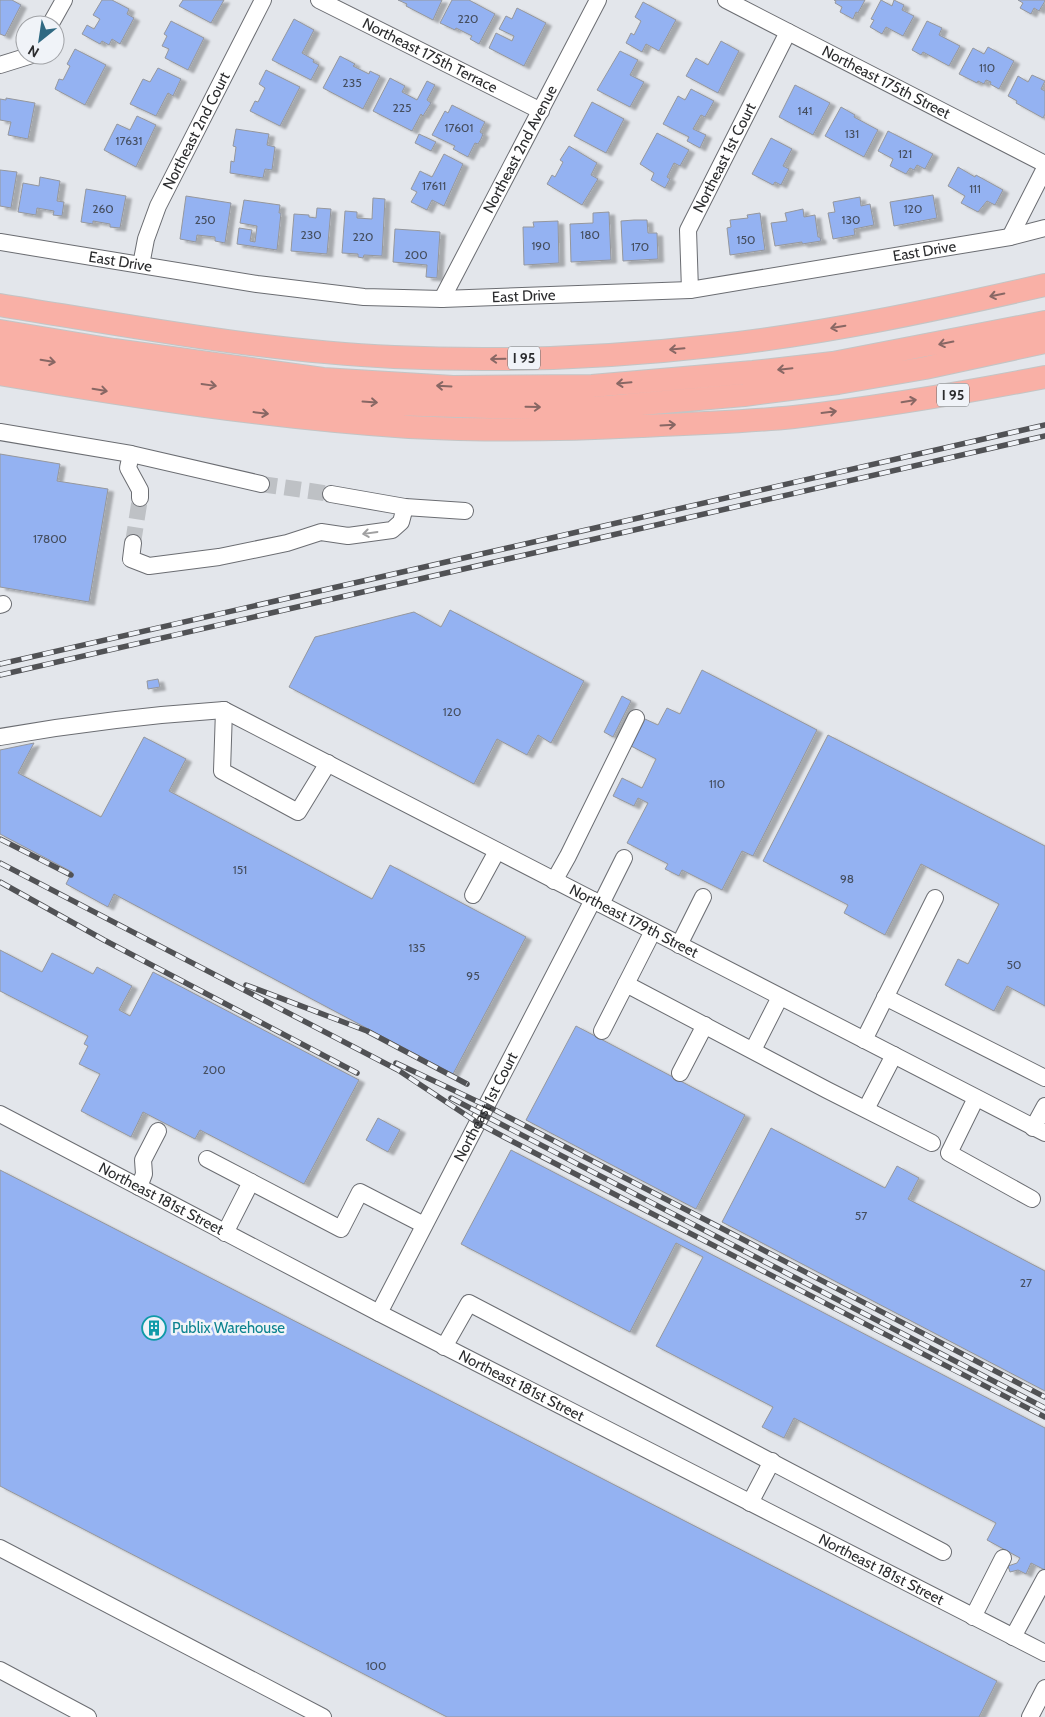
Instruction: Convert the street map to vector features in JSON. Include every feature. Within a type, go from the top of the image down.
[{"type":"highway","name":"I 95","points":[[0,305],[228,341],[318,351],[393,357],[495,359],[597,356],[712,346],[836,328],[1045,285]]},
{"type":"highway","points":[[0,331],[114,350],[323,379],[453,387],[572,386],[744,373],[833,363],[945,343],[1045,322]]},
{"type":"highway","points":[[0,353],[271,394],[391,404],[595,408],[744,395],[838,383],[925,368],[1045,342]]},
{"type":"highway","name":"I 95","points":[[0,374],[142,397],[270,414],[412,427],[541,429],[707,423],[791,417],[860,409],[1045,377]]},
{"type":"street","points":[[56,15],[64,0]]},
{"type":"street","name":"Northeast 2nd Court","points":[[141,265],[146,239],[158,206],[263,0]]},
{"type":"street","name":"Northeast 175th Terrace","points":[[319,0],[541,111]]},
{"type":"street","name":"Northeast 2nd Avenue","points":[[442,298],[598,0]]},
{"type":"street","name":"Northeast 175th Street","points":[[726,0],[788,32],[1044,173]]},
{"type":"street","name":"Northeast 1st Court","points":[[690,290],[688,230],[788,32]]},
{"type":"street","points":[[0,65],[15,60]]},
{"type":"street","points":[[1010,237],[1044,173]]},
{"type":"street","name":"East Drive","points":[[0,242],[257,284],[364,297],[442,298],[690,290],[1010,237],[1045,228]]},
{"type":"street","points":[[0,432],[131,454],[261,484]]},
{"type":"street","points":[[131,454],[128,468],[140,490],[140,498]]},
{"type":"street","points":[[331,494],[405,507],[465,511]]},
{"type":"street","points":[[133,542],[132,560],[148,566],[219,557],[287,543],[321,532],[348,536],[392,530],[401,522],[405,507]]},
{"type":"street","points":[[0,737],[165,714],[224,710],[222,771],[298,812],[328,763]]},
{"type":"street","name":"Northeast 179th Street","points":[[224,710],[1039,1130]]},
{"type":"street","points":[[554,881],[636,718]]},
{"type":"street","points":[[473,895],[497,851]]},
{"type":"street","name":"Northeast 1st Court","points":[[379,1313],[597,902],[624,858]]},
{"type":"street","points":[[679,945],[703,897]]},
{"type":"street","points":[[864,1040],[935,898]]},
{"type":"street","points":[[602,1031],[653,931]]},
{"type":"street","points":[[626,984],[932,1143]]},
{"type":"street","points":[[753,1050],[780,997]]},
{"type":"street","points":[[885,997],[1045,1078]]},
{"type":"street","points":[[680,1073],[705,1025]]},
{"type":"street","points":[[866,1109],[894,1055]]},
{"type":"street","points":[[976,1098],[949,1154],[1032,1199]]},
{"type":"street","points":[[1039,1130],[1045,1106]]},
{"type":"street","name":"Northeast 181st Street","points":[[0,1114],[444,1347],[1045,1653]]},
{"type":"street","points":[[139,1187],[144,1174],[143,1160],[158,1131]]},
{"type":"street","points":[[207,1160],[342,1229],[360,1192],[424,1225]]},
{"type":"street","points":[[225,1233],[251,1182]]},
{"type":"street","points":[[444,1347],[469,1303],[942,1552]]},
{"type":"street","points":[[750,1503],[772,1461]]},
{"type":"street","points":[[0,1548],[323,1717]]},
{"type":"street","points":[[973,1617],[1003,1558]]},
{"type":"street","points":[[1013,1637],[1044,1578]]},
{"type":"street","points":[[0,1670],[88,1717]]},
{"type":"street","points":[[1030,1717],[1045,1688]]},
{"type":"building","points":[[0,0],[12,0],[21,5],[5,36],[0,34]]},
{"type":"building","points":[[102,0],[112,0],[129,9],[127,14],[134,18],[120,44],[112,39],[109,45],[102,41],[100,44],[82,34],[87,25],[94,29],[100,19],[93,15]]},
{"type":"building","points":[[183,0],[224,0],[211,23],[179,6]]},
{"type":"building","points":[[398,0],[442,0],[433,20]]},
{"type":"building","points":[[452,0],[469,0],[495,14],[479,44],[470,39],[472,36],[440,23]]},
{"type":"building","points":[[834,0],[865,0],[853,19],[840,12],[842,7],[835,3],[836,1]]},
{"type":"building","points":[[881,0],[892,6],[894,0],[904,5],[902,10],[914,16],[903,36],[886,27],[882,34],[870,27],[874,20],[871,19]]},
{"type":"building","points":[[1018,0],[1045,1],[1039,11],[1034,8],[1031,14],[1020,8],[1023,3]]},
{"type":"building","points":[[643,2],[676,20],[659,51],[646,44],[642,52],[626,43],[631,33],[634,35],[641,21],[635,17]]},
{"type":"building","points":[[517,8],[546,23],[524,66],[489,48],[496,33],[512,41],[514,36],[499,29],[506,16],[512,19]]},
{"type":"building","points":[[294,19],[314,30],[302,53],[319,65],[311,80],[272,60]]},
{"type":"building","points":[[171,21],[204,38],[188,70],[165,58],[169,49],[162,46],[167,36],[164,34]]},
{"type":"building","points":[[927,21],[942,28],[939,35],[960,46],[949,66],[923,52],[921,55],[912,50]]},
{"type":"building","points":[[721,41],[739,51],[718,93],[686,76],[696,58],[708,65]]},
{"type":"building","points":[[988,47],[1014,61],[999,89],[986,80],[984,84],[978,81],[977,83],[959,74],[973,48],[984,54]]},
{"type":"building","points":[[75,49],[106,65],[85,105],[55,89],[59,79],[63,80],[70,66],[67,64]]},
{"type":"building","points":[[620,51],[638,60],[630,75],[644,82],[630,107],[597,90]]},
{"type":"building","points":[[340,56],[355,64],[353,66],[369,74],[370,71],[380,76],[363,109],[323,88]]},
{"type":"building","points":[[158,68],[181,79],[173,96],[168,93],[156,116],[130,104],[143,79],[150,82]]},
{"type":"building","points":[[266,70],[300,87],[280,126],[250,111],[255,101],[258,102],[265,88],[259,84]]},
{"type":"building","points":[[1032,75],[1045,81],[1041,89],[1045,91],[1045,114],[1043,118],[1016,103],[1017,101],[1008,96],[1018,76],[1028,82]]},
{"type":"building","points":[[390,78],[405,86],[402,92],[417,100],[427,81],[435,85],[427,100],[431,103],[423,116],[421,114],[412,131],[373,111]]},
{"type":"building","points":[[795,85],[830,103],[813,135],[779,117]]},
{"type":"building","points":[[691,89],[714,101],[705,117],[701,115],[693,129],[706,135],[700,148],[687,141],[689,137],[663,124],[678,96],[685,100]]},
{"type":"building","points":[[6,98],[35,103],[28,139],[8,135],[11,122],[0,120],[0,99],[6,100]]},
{"type":"building","points":[[592,102],[624,119],[606,153],[574,136]]},
{"type":"building","points":[[452,105],[485,122],[480,132],[483,134],[481,139],[478,144],[475,143],[468,157],[453,149],[455,146],[432,135],[445,111],[448,113]]},
{"type":"building","points":[[841,107],[855,115],[854,117],[878,130],[864,157],[825,136]]},
{"type":"building","points":[[137,116],[156,125],[136,167],[104,150],[117,124],[130,130]]},
{"type":"building","points":[[236,129],[269,134],[267,145],[275,147],[272,170],[265,169],[263,178],[230,173],[231,161],[234,162],[236,147],[233,146]]},
{"type":"building","points":[[888,131],[933,154],[925,169],[917,165],[914,170],[910,168],[906,174],[890,166],[893,159],[878,151]]},
{"type":"building","points":[[657,133],[689,150],[680,166],[674,163],[667,177],[670,179],[665,188],[651,180],[654,173],[640,164]]},
{"type":"building","points":[[419,134],[436,142],[431,151],[415,143]]},
{"type":"building","points":[[771,138],[792,149],[783,166],[789,169],[781,185],[775,182],[773,185],[752,174]]},
{"type":"building","points":[[569,146],[597,163],[591,175],[598,179],[582,205],[547,184],[552,175],[555,177],[563,162],[560,160]]},
{"type":"building","points":[[444,154],[463,164],[444,206],[432,200],[427,210],[411,202],[417,192],[411,189],[420,171],[432,177]]},
{"type":"building","points":[[958,167],[1003,190],[995,205],[987,201],[978,212],[961,203],[965,196],[948,186]]},
{"type":"building","points":[[0,170],[17,172],[11,208],[0,206]]},
{"type":"building","points":[[40,177],[60,181],[57,201],[64,202],[62,216],[53,215],[54,211],[37,208],[36,215],[18,212],[23,183],[39,186]]},
{"type":"building","points":[[86,189],[126,196],[120,228],[110,227],[110,224],[93,221],[93,224],[81,222]]},
{"type":"building","points":[[933,195],[937,218],[894,226],[890,202]]},
{"type":"building","points":[[186,196],[231,203],[225,243],[215,241],[215,237],[197,235],[196,242],[180,239]]},
{"type":"building","points":[[860,197],[861,206],[870,204],[874,225],[854,229],[855,235],[833,239],[828,213],[835,212],[833,202]]},
{"type":"building","points":[[373,198],[385,199],[382,256],[364,255],[363,258],[358,257],[358,254],[342,253],[345,211],[357,212],[357,218],[372,219]]},
{"type":"building","points":[[244,200],[280,205],[279,213],[281,213],[277,250],[237,244],[239,228],[252,230],[250,241],[255,242],[257,226],[240,223]]},
{"type":"building","points":[[317,208],[331,209],[327,254],[291,251],[294,214],[309,215],[309,217],[316,218]]},
{"type":"building","points":[[803,209],[804,217],[815,215],[818,237],[820,237],[821,241],[775,246],[771,223],[787,221],[785,213]]},
{"type":"building","points":[[609,212],[611,260],[571,262],[570,224],[593,223],[593,213]]},
{"type":"building","points":[[760,213],[765,250],[730,255],[727,228],[731,227],[730,220],[748,218],[747,215]]},
{"type":"building","points":[[647,220],[648,233],[657,233],[658,259],[623,261],[621,221]]},
{"type":"building","points":[[558,221],[559,263],[524,265],[523,227],[534,227],[533,222]]},
{"type":"building","points":[[395,229],[440,232],[437,278],[426,277],[427,265],[393,262]]},
{"type":"building","points":[[0,454],[60,464],[57,481],[108,489],[89,602],[0,587]]},
{"type":"building","points":[[450,610],[584,681],[551,743],[538,735],[527,755],[497,739],[474,784],[289,687],[315,637],[414,612],[441,627]]},
{"type":"building","points":[[702,670],[817,730],[753,856],[742,851],[722,890],[682,870],[679,876],[665,869],[668,864],[627,843],[648,803],[638,798],[634,806],[613,796],[622,778],[642,788],[656,759],[631,746],[645,719],[658,725],[667,708],[680,714]]},
{"type":"building","points":[[158,679],[160,687],[148,689],[147,681]]},
{"type":"building","points":[[622,696],[631,701],[613,737],[604,732]]},
{"type":"building","points":[[828,735],[1045,846],[1045,1006],[1007,986],[994,1011],[945,985],[958,959],[968,964],[999,904],[921,864],[885,935],[844,913],[848,905],[763,861]]},
{"type":"building","points":[[144,737],[186,759],[169,791],[372,899],[390,865],[526,937],[453,1074],[114,894],[108,907],[66,884],[72,872],[0,834],[0,750],[34,743],[18,773],[101,817]]},
{"type":"building","points":[[0,950],[42,972],[52,953],[93,974],[97,967],[132,986],[119,1010],[130,1016],[153,972],[359,1080],[304,1184],[200,1130],[195,1139],[143,1112],[131,1137],[81,1111],[100,1074],[79,1064],[88,1046],[84,1044],[88,1036],[0,991]]},
{"type":"building","points":[[576,1026],[745,1115],[696,1209],[526,1120]]},
{"type":"building","points":[[378,1118],[400,1130],[388,1152],[366,1140]]},
{"type":"building","points":[[771,1128],[885,1188],[897,1166],[919,1178],[908,1199],[1045,1271],[1045,1391],[722,1222]]},
{"type":"building","points":[[511,1150],[1045,1428],[1045,1570],[1031,1563],[1026,1574],[1018,1570],[1010,1572],[1008,1566],[1017,1563],[1020,1558],[987,1540],[996,1523],[794,1418],[784,1438],[762,1427],[773,1407],[656,1346],[703,1257],[676,1243],[630,1332],[461,1244]]},
{"type":"building","name":"Publix Warehouse","points":[[0,1170],[997,1681],[979,1717],[447,1717],[0,1486]]},
{"type":"tunnel","points":[[261,484],[331,494]]},
{"type":"tunnel","points":[[133,543],[140,498]]},
{"type":"railway","points":[[0,664],[1045,425]]},
{"type":"railway","points":[[0,675],[1045,436]]},
{"type":"railway","points":[[0,839],[71,875]]},
{"type":"railway","points":[[0,863],[398,1070],[478,1123],[506,1138],[1045,1417]]},
{"type":"railway","points":[[0,882],[104,940],[357,1073]]},
{"type":"railway","points":[[246,985],[367,1031],[467,1084]]},
{"type":"railway","points":[[396,1063],[487,1106],[1045,1397]]},
{"type":"railway","points":[[451,1098],[1045,1408]]},
{"type":"place","name":"Publix Warehouse","points":[[154,1328]]}]
